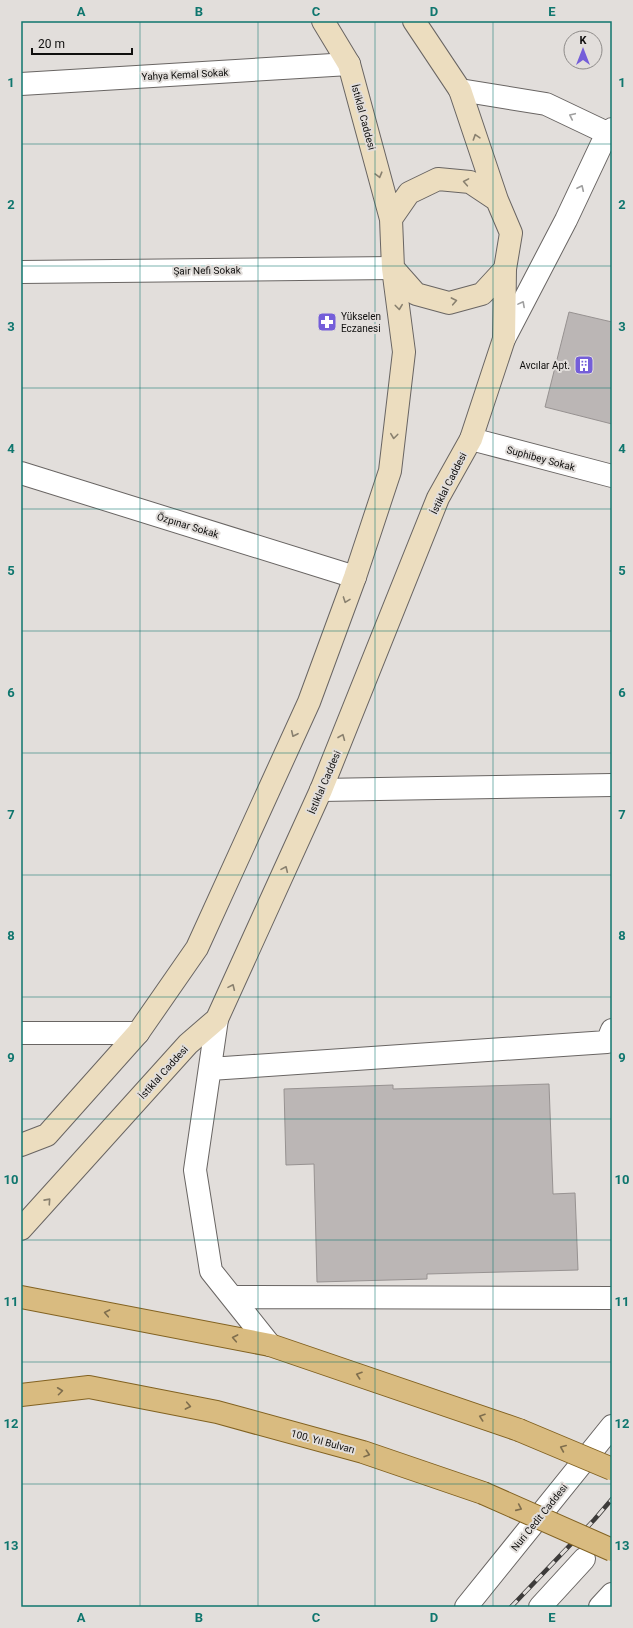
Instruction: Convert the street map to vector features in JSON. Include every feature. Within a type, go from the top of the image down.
[{"type":"main road","name":"İstiklal Caddesi","points":[[323,21],[349,64],[391,219]]},
{"type":"main road","points":[[393,268],[416,294],[449,303],[482,294],[505,269],[512,233],[497,200],[460,90],[414,21]]},
{"type":"main road","points":[[21,1145],[48,1135],[138,1033],[197,948],[309,702],[355,577],[390,471],[404,352],[393,268],[391,219],[409,193],[438,179],[470,182],[497,200]]},
{"type":"main road","name":"İstiklal Caddesi","points":[[21,1229],[188,1044],[218,1019],[321,790],[438,498],[471,439],[504,338],[505,269]]},
{"type":"main road","points":[[21,1297],[270,1345],[519,1430],[612,1469]]},
{"type":"main road","name":"100. Yıl Bulvarı","points":[[21,1395],[89,1387],[217,1412],[363,1452],[483,1493],[612,1550]]},
{"type":"street","name":"Yahya Kemal Sokak","points":[[21,84],[349,64]]},
{"type":"street","points":[[460,90],[546,104],[610,131],[566,220],[504,338]]},
{"type":"street","name":"Şair Nefi Sokak","points":[[21,272],[393,268]]},
{"type":"street","name":"Suphibey Sokak","points":[[471,439],[612,476]]},
{"type":"street","name":"Özpınar Sokak","points":[[21,473],[355,577]]},
{"type":"street","points":[[321,790],[612,785]]},
{"type":"street","points":[[218,1019],[195,1170],[211,1271],[270,1345]]},
{"type":"street","points":[[210,1068],[607,1042],[612,1030]]},
{"type":"street","points":[[21,1033],[138,1033]]},
{"type":"street","points":[[232,1297],[612,1298]]},
{"type":"street","name":"Nuri Cedit Caddesi","points":[[466,1607],[612,1426]]},
{"type":"street","points":[[540,1607],[584,1559]]},
{"type":"street","points":[[600,1607],[612,1594]]},
{"type":"building","name":"Avcılar Apt.","points":[[569,312],[612,322],[612,424],[545,407]]},
{"type":"building","points":[[549,1084],[553,1194],[575,1193],[578,1270],[427,1274],[427,1279],[317,1282],[314,1164],[286,1165],[284,1089],[393,1085],[393,1089]]},
{"type":"railway","points":[[511,1607],[612,1499]]},
{"type":"place","name":"Yükselen Eczanesi","points":[[327,322]]},
{"type":"place","name":"Avcılar Apt.","points":[[584,365]]}]
